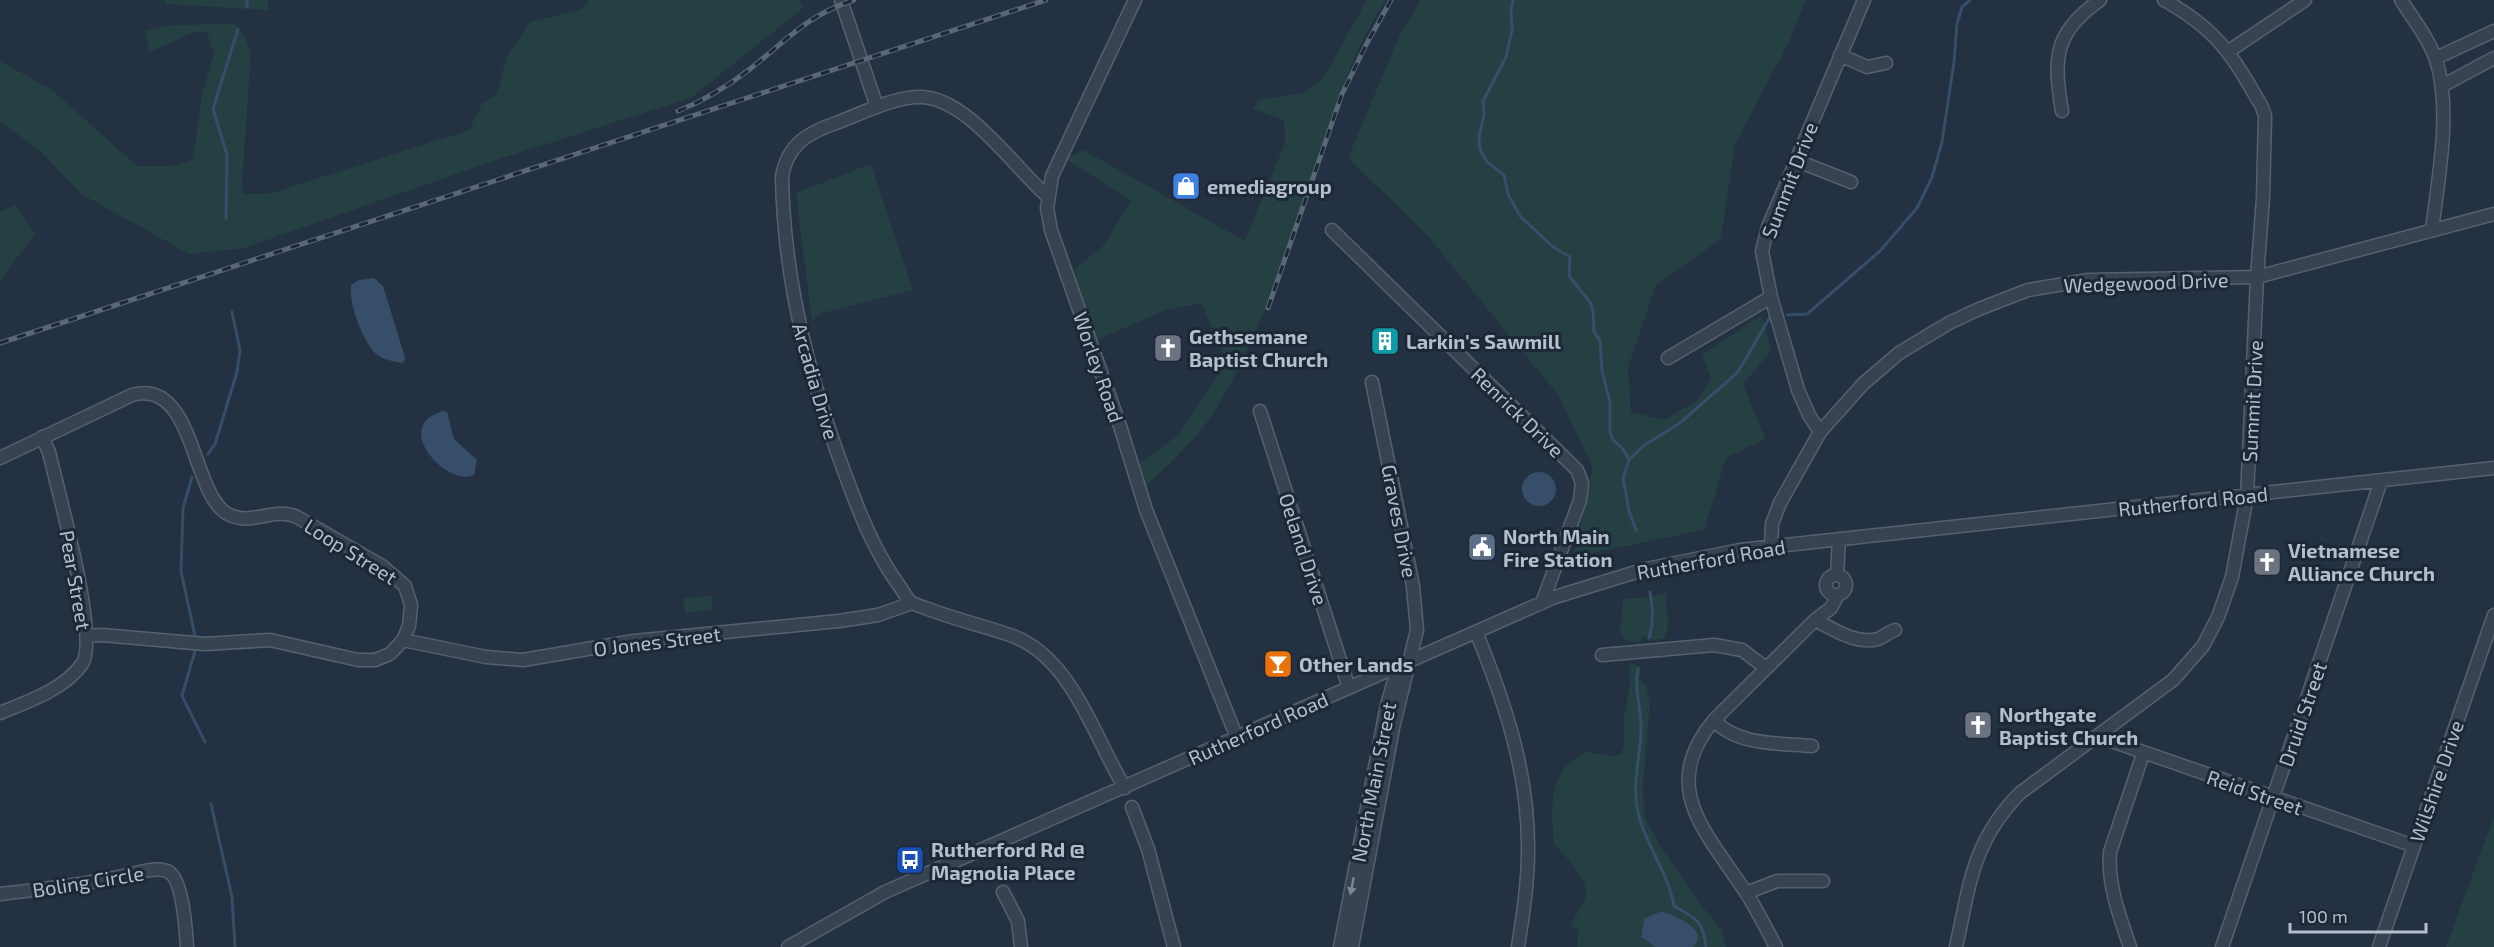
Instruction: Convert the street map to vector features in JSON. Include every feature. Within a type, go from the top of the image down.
[{"type":"street","points":[[841,0],[877,107]]},
{"type":"street","name":"Worley Road","points":[[1135,0],[1052,176],[1047,196],[1051,230],[1120,426],[1144,504],[1237,738]]},
{"type":"street","name":"Summit Drive","points":[[1820,432],[1809,415],[1798,390],[1771,297],[1762,251],[1764,240],[1795,160],[1864,0]]},
{"type":"street","points":[[2062,111],[2057,75],[2059,49],[2071,24],[2080,14],[2100,0]]},
{"type":"street","name":"Summit Drive","points":[[1956,947],[1975,864],[1988,832],[2006,807],[2020,793],[2174,680],[2203,646],[2218,617],[2232,577],[2247,496],[2263,198],[2265,116],[2229,51],[2200,23],[2164,0]]},
{"type":"street","points":[[2229,51],[2305,0]]},
{"type":"street","points":[[2401,0],[2436,58],[2442,86],[2442,144],[2432,230]]},
{"type":"street","points":[[2436,58],[2494,31]]},
{"type":"street","points":[[1840,55],[1867,67],[1886,63]]},
{"type":"street","points":[[2442,86],[2494,58]]},
{"type":"street","name":"Arcadia Drive","points":[[912,603],[873,545],[831,437],[812,377],[795,307],[788,263],[782,197],[784,165],[794,145],[813,132],[877,107],[920,96],[940,101],[976,124],[1023,175],[1047,196]]},
{"type":"street","points":[[1795,160],[1851,183]]},
{"type":"street","name":"Wedgewood Drive","points":[[1771,547],[1772,524],[1780,503],[1820,432],[1863,384],[1899,352],[1949,323],[2001,299],[2038,288],[2088,280],[2257,278],[2494,214]]},
{"type":"street","name":"Renrick Drive","points":[[1332,230],[1577,470],[1582,483],[1580,500],[1542,603]]},
{"type":"street","points":[[1668,358],[1771,297]]},
{"type":"street","name":"Graves Drive","points":[[1372,381],[1413,585],[1417,630],[1408,660]]},
{"type":"street","name":"Loop Street","points":[[0,458],[132,395],[146,392],[157,395],[169,406],[184,428],[209,489],[225,512],[234,517],[250,520],[289,513],[382,566],[402,583],[411,605],[409,626],[403,640]]},
{"type":"street","name":"Oeland Drive","points":[[1260,411],[1349,688]]},
{"type":"street","name":"Pear Street","points":[[0,713],[55,687],[81,666],[88,650],[75,560],[49,453],[42,437]]},
{"type":"street","name":"Rutherford Road","points":[[788,947],[885,892],[1125,788],[1408,660],[1579,588],[1646,569],[1716,554],[1771,547],[2494,468]]},
{"type":"street","name":"Druid Street","points":[[2222,947],[2381,481]]},
{"type":"street","points":[[1837,575],[1839,539]]},
{"type":"street","points":[[1815,620],[1828,579],[1837,575]]},
{"type":"street","points":[[1776,947],[1746,893],[1705,834],[1695,815],[1688,785],[1688,768],[1691,755],[1703,733],[1714,720],[1830,608],[1838,595],[1844,592],[1846,586],[1843,578],[1837,575]]},
{"type":"street","points":[[1826,589],[1838,595]]},
{"type":"street","points":[[912,603],[1013,636],[1047,658],[1065,679],[1085,710],[1112,768],[1125,788]]},
{"type":"street","name":"O Jones Street","points":[[403,640],[486,657],[523,660],[634,641],[856,619],[878,615],[912,603]]},
{"type":"street","name":"Wilshire Drive","points":[[2379,947],[2494,615]]},
{"type":"street","points":[[1815,620],[1842,634],[1865,640],[1878,639],[1895,630]]},
{"type":"street","points":[[1476,632],[1498,685],[1519,759],[1528,837],[1527,876],[1518,947]]},
{"type":"street","points":[[87,636],[102,634],[205,644],[270,640],[348,658],[371,660],[390,654],[403,640]]},
{"type":"street","points":[[1602,655],[1714,645],[1742,650],[1766,668]]},
{"type":"street","name":"North Main Street","points":[[1340,947],[1350,938],[1387,705],[1394,681],[1408,660]]},
{"type":"street","points":[[1714,720],[1722,729],[1747,740],[1812,746]]},
{"type":"street","name":"Reid Street","points":[[2097,736],[2143,754],[2414,846]]},
{"type":"street","points":[[2130,947],[2120,918],[2109,863],[2110,852],[2143,754]]},
{"type":"street","points":[[1132,807],[1148,849],[1174,947]]},
{"type":"street","name":"Boling Circle","points":[[0,894],[76,885],[148,871],[165,871],[174,878],[178,888],[187,947]]},
{"type":"street","points":[[1746,893],[1777,881],[1823,881]]},
{"type":"street","points":[[1003,892],[1017,921],[1021,947]]},
{"type":"green space","points":[[165,0],[268,0],[269,10],[165,4]]},
{"type":"green space","points":[[589,0],[800,0],[803,8],[691,98],[499,159],[244,248],[189,254],[83,195],[42,153],[0,121],[0,61],[51,89],[137,166],[174,166],[193,159],[202,94],[214,54],[207,32],[195,32],[149,52],[145,31],[170,25],[235,24],[246,40],[251,53],[242,183],[244,194],[272,193],[469,130],[482,104],[497,94],[506,58],[530,22],[582,9]]},
{"type":"green space","points":[[1367,0],[1386,0],[1351,67],[1281,266],[1249,347],[1222,399],[1206,423],[1144,488],[1138,465],[1178,435],[1227,362],[1201,303],[1166,310],[1096,340],[1071,272],[1103,246],[1131,201],[1066,159],[1083,150],[1245,241],[1285,143],[1284,120],[1253,109],[1259,100],[1303,93],[1323,78]]},
{"type":"green space","points":[[1421,0],[1806,0],[1788,44],[1735,144],[1721,239],[1656,285],[1628,367],[1631,412],[1664,420],[1698,400],[1711,378],[1702,355],[1762,315],[1771,351],[1743,384],[1765,439],[1726,458],[1704,530],[1573,557],[1593,468],[1559,396],[1426,234],[1348,158],[1400,34]]},
{"type":"green space","points":[[871,164],[913,290],[822,313],[812,321],[796,193]]},
{"type":"green space","points":[[16,205],[35,234],[0,281],[0,211]]},
{"type":"green space","points":[[1666,593],[1668,627],[1664,639],[1653,640],[1642,635],[1640,643],[1624,640],[1620,631],[1623,599]]},
{"type":"green space","points":[[712,596],[713,610],[685,613],[684,598]]},
{"type":"green space","points":[[1632,663],[1641,667],[1639,679],[1646,686],[1650,703],[1643,784],[1644,815],[1660,846],[1702,906],[1722,930],[1726,947],[1693,947],[1698,943],[1641,936],[1656,947],[1577,947],[1578,928],[1570,927],[1585,900],[1586,890],[1575,868],[1554,844],[1552,804],[1556,784],[1566,766],[1586,752],[1611,756],[1621,754],[1624,745],[1624,715],[1630,686],[1629,665]]},
{"type":"green space","points":[[2494,816],[2494,947],[2446,947]]},
{"type":"water","points":[[374,278],[383,286],[404,354],[405,360],[402,363],[384,359],[375,353],[357,320],[352,302],[351,285],[359,280]]},
{"type":"water","points":[[443,411],[447,412],[454,439],[477,460],[474,475],[463,477],[451,473],[439,465],[422,442],[422,430],[428,419]]},
{"type":"water","points":[[1539,472],[1551,477],[1556,489],[1551,501],[1539,506],[1527,501],[1522,489],[1527,477]]},
{"type":"water","points":[[1662,911],[1695,929],[1698,935],[1693,947],[1656,947],[1641,937],[1644,919]]},
{"type":"waterway","points":[[247,0],[247,7]]},
{"type":"waterway","points":[[1513,0],[1512,30],[1506,57],[1483,101],[1484,115],[1479,137],[1480,149],[1487,162],[1504,175],[1508,194],[1520,216],[1552,246],[1570,257],[1569,276],[1590,302],[1594,332],[1600,340],[1602,371],[1610,402],[1610,432],[1613,440],[1623,449],[1629,460]]},
{"type":"waterway","points":[[1787,315],[1807,314],[1880,251],[1917,208],[1932,177],[1942,142],[1954,62],[1957,24],[1962,7],[1970,0]]},
{"type":"waterway","points":[[226,218],[227,155],[213,109],[238,29]]},
{"type":"waterway","points":[[208,454],[215,444],[237,372],[240,350],[232,312]]},
{"type":"waterway","points":[[1636,530],[1629,511],[1623,478],[1629,460],[1643,446],[1680,423],[1738,372],[1770,317]]},
{"type":"waterway","points":[[192,477],[183,508],[181,571],[195,636]]},
{"type":"waterway","points":[[1649,638],[1652,626],[1650,592]]},
{"type":"waterway","points":[[195,651],[182,696],[205,742]]},
{"type":"waterway","points":[[1638,669],[1637,689],[1641,734],[1636,797],[1640,820],[1667,881],[1674,906],[1697,921],[1703,931],[1706,947]]},
{"type":"waterway","points":[[211,804],[232,897],[235,947]]},
{"type":"railway","points":[[678,111],[706,98],[733,81],[810,21],[854,0]]},
{"type":"railway","points":[[0,343],[1046,0]]},
{"type":"railway","points":[[1268,308],[1342,94],[1391,0]]},
{"type":"place","name":"emediagroup","points":[[1186,186]]},
{"type":"place","name":"Larkin's Sawmill","points":[[1385,341]]},
{"type":"place","name":"Gethsemane Baptist Church","points":[[1168,348]]},
{"type":"place","name":"North Main Fire Station","points":[[1482,547]]},
{"type":"place","name":"Vietnamese Alliance Church","points":[[2267,562]]},
{"type":"place","name":"Other Lands","points":[[1278,664]]},
{"type":"place","name":"Northgate Baptist Church","points":[[1978,725]]},
{"type":"place","name":"Rutherford Rd @ Magnolia Place","points":[[910,860]]}]
